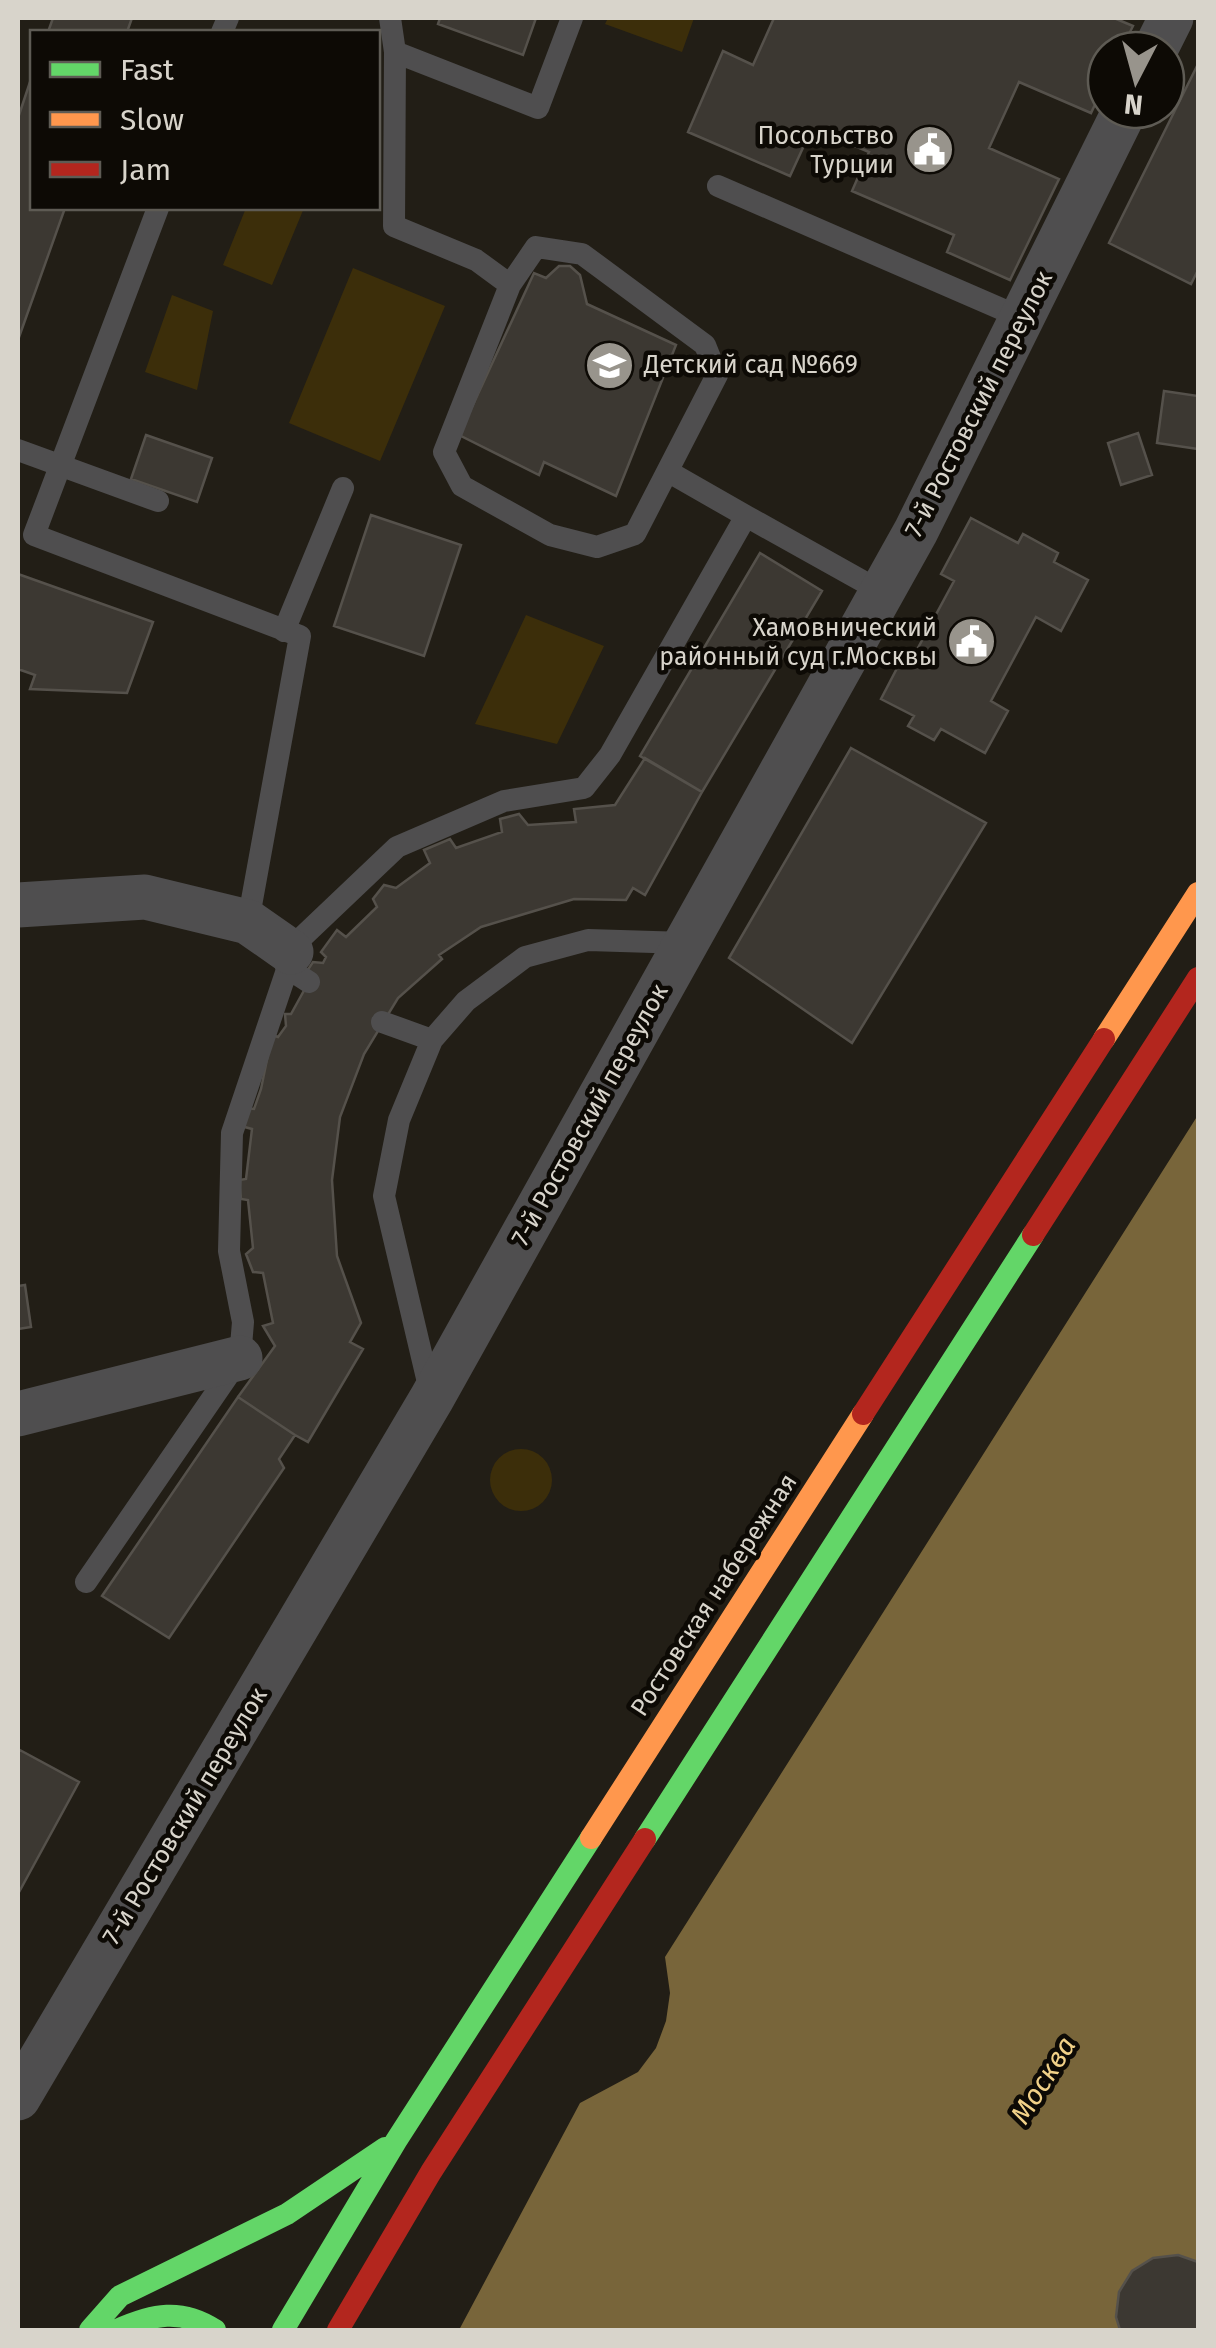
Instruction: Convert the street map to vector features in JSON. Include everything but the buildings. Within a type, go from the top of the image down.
[{"type":"main road","name":"Ростовская набережная","points":[[283,2330],[396,2141],[1198,893]]},
{"type":"main road","points":[[338,2330],[442,2156],[1198,978]]},
{"type":"main road","points":[[90,2330],[120,2296],[287,2214],[396,2141]]},
{"type":"main road","points":[[117,2330],[158,2311],[197,2316],[215,2330]]},
{"type":"street","name":"7-й Ростовский переулок","points":[[18,2098],[432,1398],[686,944],[882,592],[1115,130]]},
{"type":"street","points":[[18,905],[145,897],[248,922],[295,967]]},
{"type":"street","points":[[18,1414],[240,1358]]},
{"type":"lane","points":[[390,18],[395,52],[394,226],[476,260],[510,285]]},
{"type":"lane","points":[[395,52],[538,108],[572,18]]},
{"type":"lane","points":[[718,186],[1022,318]]},
{"type":"lane","points":[[157,210],[34,535],[300,636],[248,922]]},
{"type":"lane","points":[[536,247],[582,254],[705,345],[718,375],[669,472],[635,534],[596,547],[550,536],[462,486],[444,452],[510,285],[536,247]]},
{"type":"lane","points":[[18,450],[158,501]]},
{"type":"lane","points":[[669,472],[882,592]]},
{"type":"lane","points":[[284,631],[343,488]]},
{"type":"lane","points":[[86,1582],[240,1358],[243,1322],[230,1251],[232,1133],[295,967],[396,848],[504,801],[584,788],[620,738],[746,516]]},
{"type":"lane","points":[[432,1398],[384,1196],[399,1120],[432,1040],[466,1002],[525,957],[588,940],[686,944]]},
{"type":"lane","points":[[382,1022],[432,1040]]},
{"type":"shaded area","points":[[608,18],[694,18],[682,52],[605,24]]},
{"type":"shaded area","points":[[245,210],[303,210],[272,285],[223,265]]},
{"type":"shaded area","points":[[353,268],[445,306],[380,461],[289,423]]},
{"type":"shaded area","points":[[172,295],[213,311],[197,390],[145,372]]},
{"type":"shaded area","points":[[526,615],[604,646],[557,744],[475,724]]},
{"type":"shaded area","points":[[521,1449],[543,1458],[552,1480],[543,1502],[521,1511],[499,1502],[490,1480],[499,1458]]},
{"type":"water","name":"Москва","points":[[1198,1115],[1198,2330],[459,2330],[580,2103],[638,2072],[656,2048],[666,2021],[670,1993],[665,1957]]},
{"type":"traffic: fast","points":[[645,1839],[1033,1235]]},
{"type":"traffic: fast","points":[[283,2330],[396,2141],[591,1838]]},
{"type":"traffic: fast","points":[[90,2330],[120,2296],[287,2214],[385,2148]]},
{"type":"traffic: fast","points":[[117,2330],[167,2316],[190,2318],[215,2330]]},
{"type":"traffic: slow","points":[[1104,1039],[1198,893]]},
{"type":"traffic: slow","points":[[591,1838],[863,1414]]},
{"type":"traffic: jam","points":[[1033,1235],[1198,978]]},
{"type":"traffic: jam","points":[[863,1414],[1104,1039]]},
{"type":"traffic: jam","points":[[338,2330],[431,2172],[645,1839]]},
{"type":"place","name":"Посольство Турции","points":[[929,150]]},
{"type":"place","name":"Детский сад №669","points":[[609,365]]},
{"type":"place","name":"Хамовнический районный суд г.Москвы","points":[[972,642]]}]
